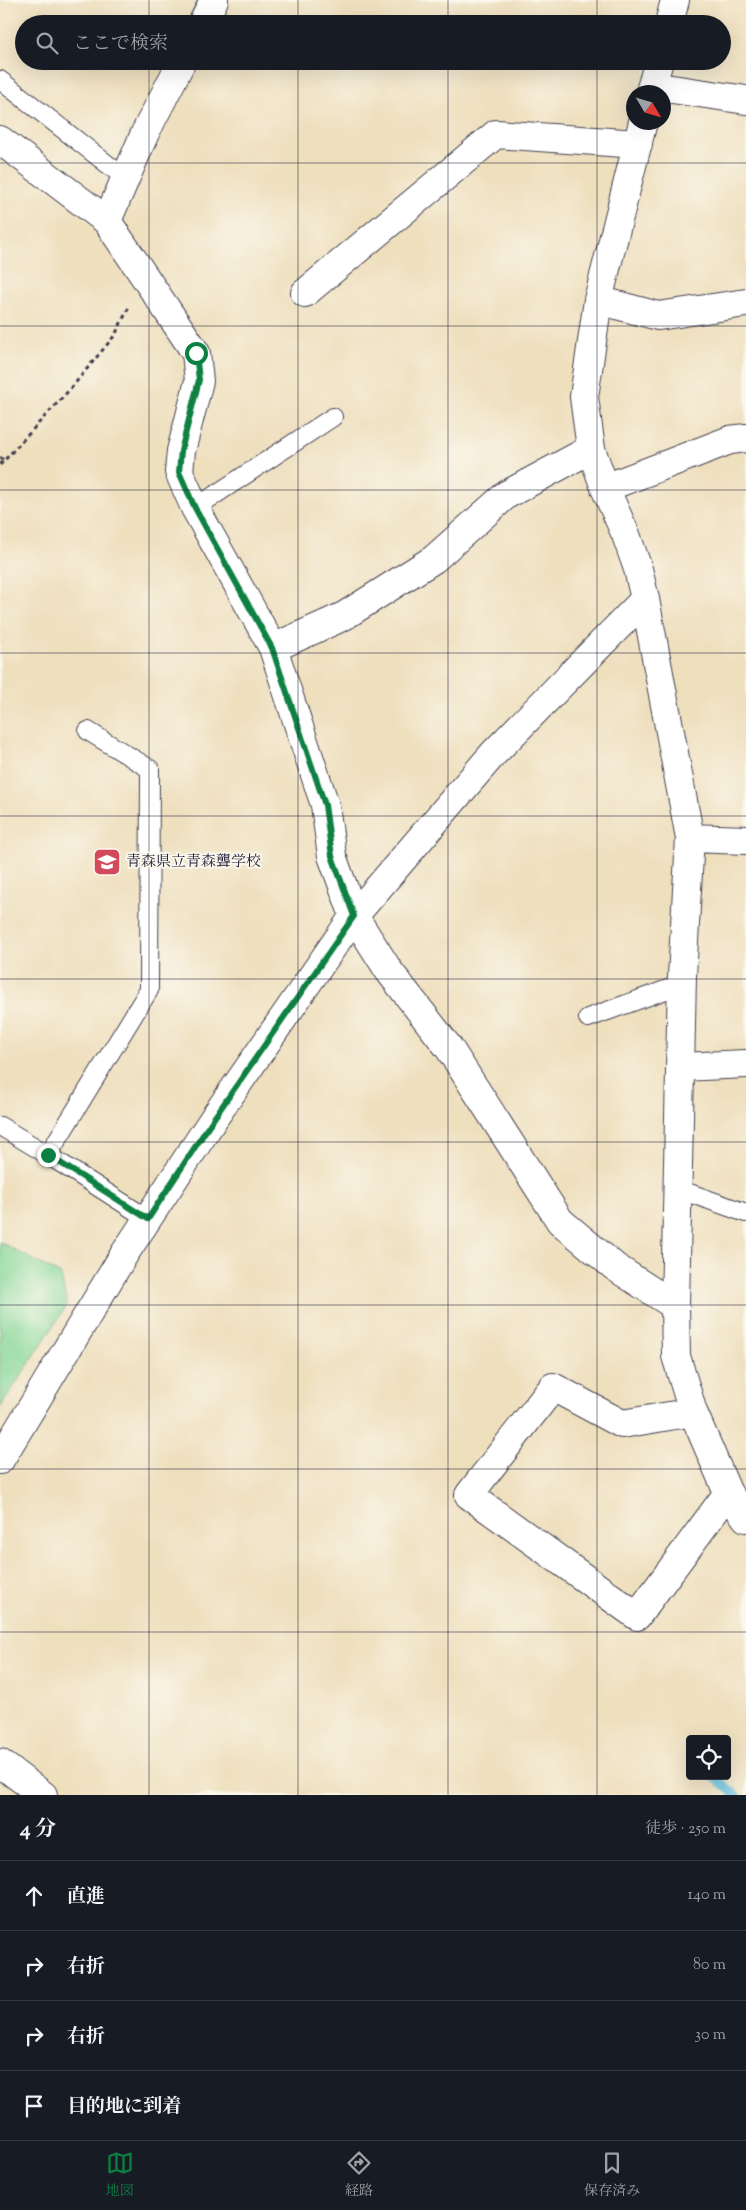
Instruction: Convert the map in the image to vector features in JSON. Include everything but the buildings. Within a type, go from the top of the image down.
[{"type":"street","points":[[206,15],[214,0]]},
{"type":"street","points":[[671,15],[675,0]]},
{"type":"street","points":[[106,221],[145,133],[177,70]]},
{"type":"street","points":[[654,80],[746,100]]},
{"type":"street","points":[[305,293],[496,134],[640,133],[598,300],[584,397],[591,449],[604,488],[626,535],[645,599],[690,838],[682,984],[675,1306],[676,1356],[693,1412],[728,1493],[746,1518]]},
{"type":"street","points":[[0,140],[106,221],[196,353],[199,380],[181,451],[179,472],[195,508],[272,648],[325,805],[332,856],[354,916],[389,971],[449,1048],[560,1222],[615,1267],[675,1306]]},
{"type":"street","points":[[598,300],[658,316],[746,303]]},
{"type":"street","points":[[604,488],[730,440],[746,438]]},
{"type":"street","points":[[272,648],[352,611],[434,559],[506,495],[591,449]]},
{"type":"street","points":[[0,1460],[125,1253],[214,1118],[354,916],[493,754],[645,599]]},
{"type":"street","points":[[690,838],[746,840]]},
{"type":"street","points":[[681,1067],[746,1064]]},
{"type":"street","points":[[693,1412],[622,1424],[553,1387],[469,1494],[637,1616],[728,1493]]},
{"type":"street","points":[[0,1763],[43,1795]]},
{"type":"lane","points":[[0,80],[125,178]]},
{"type":"lane","points":[[195,508],[333,417]]},
{"type":"lane","points":[[48,1155],[149,990],[150,769],[88,731]]},
{"type":"lane","points":[[588,1018],[682,984]]},
{"type":"lane","points":[[0,1126],[148,1219]]},
{"type":"lane","points":[[678,1189],[746,1214]]},
{"type":"path","points":[[0,465],[72,387],[115,335],[144,275]]},
{"type":"path","points":[[0,457],[4,461]]},
{"type":"green space","points":[[0,1242],[61,1275],[67,1305],[0,1408]]},
{"type":"waterway","points":[[718,1780],[736,1795]]},
{"type":"place","name":"青森県立青森聾学校","points":[[107,862]]},
{"type":"route","points":[[48,1155],[148,1219],[214,1118],[354,916],[332,856],[325,805],[272,648],[195,508],[179,472],[181,451],[199,380],[196,353]]}]
